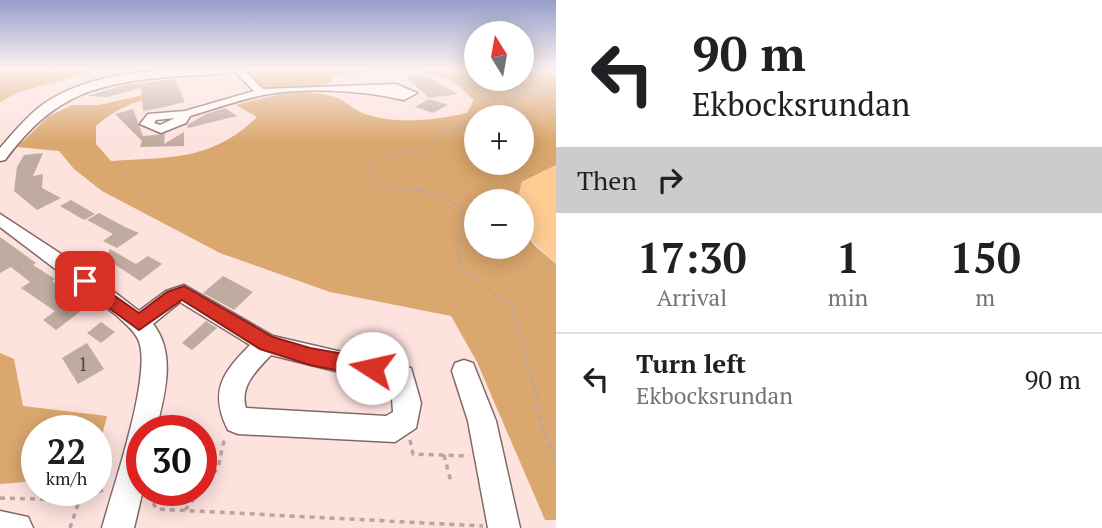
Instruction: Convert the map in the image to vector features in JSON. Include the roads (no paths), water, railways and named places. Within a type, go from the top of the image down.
[{"type":"street","points":[[0,157],[51,104],[73,94]]},
{"type":"street","points":[[186,114],[259,94]]},
{"type":"street","points":[[0,219],[139,323],[149,337],[154,379],[146,415]]},
{"type":"street","points":[[139,323],[173,296],[184,293],[267,344],[402,376],[408,403],[407,419],[395,429],[237,421],[234,416],[232,386],[237,376],[267,344]]},
{"type":"street","points":[[464,371],[482,421],[504,528]]},
{"type":"street","points":[[118,528],[128,506]]},
{"type":"street","points":[[0,527],[17,528]]}]
